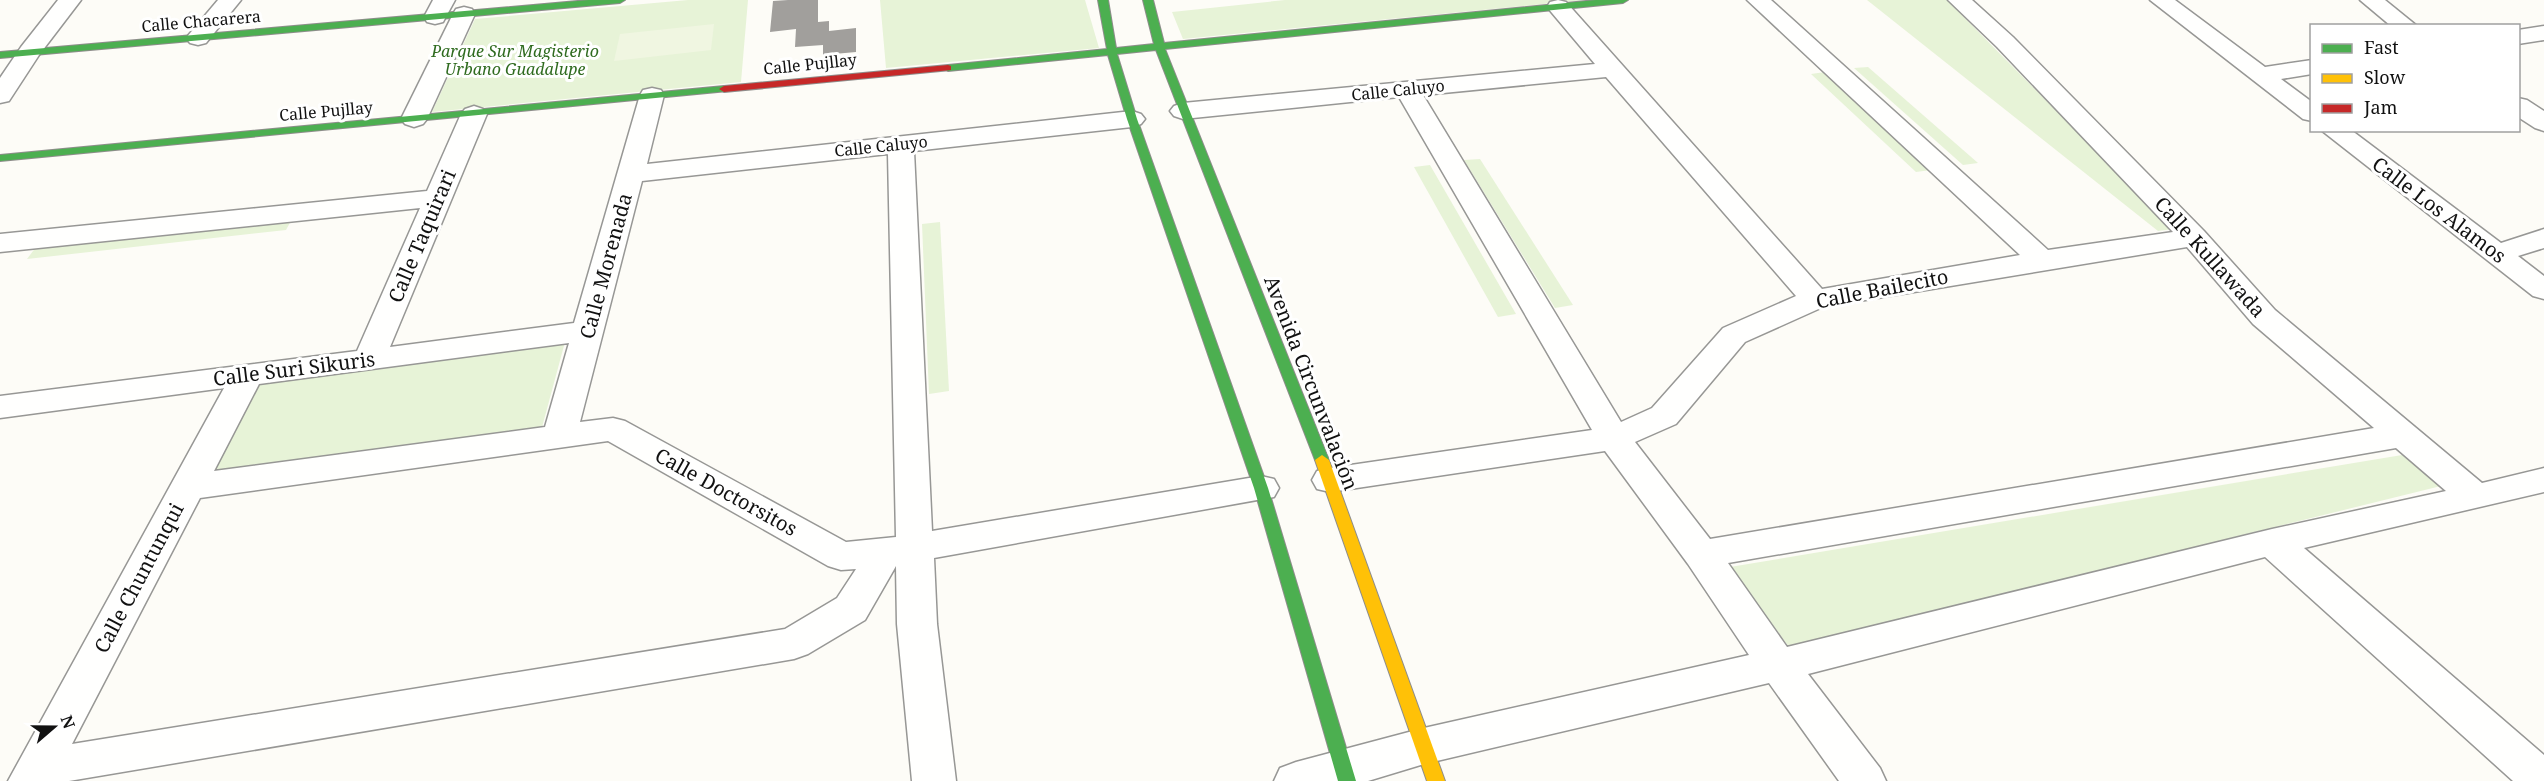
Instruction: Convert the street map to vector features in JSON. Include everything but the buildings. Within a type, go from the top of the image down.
[{"type":"main road","name":"Calle Chacarera","points":[[0,55],[198,38],[439,8],[464,14],[620,0]]},
{"type":"main road","points":[[1103,0],[1112,52],[1132,119],[1261,488],[1345,776]]},
{"type":"main road","name":"Avenida Circunvalación","points":[[1148,0],[1160,48],[1183,111],[1330,480],[1430,764]]},
{"type":"main road","name":"Calle Pujllay","points":[[0,158],[1160,48],[1623,0]]},
{"type":"street","points":[[0,96],[29,52],[70,0]]},
{"type":"street","points":[[198,38],[230,0]]},
{"type":"street","points":[[1758,0],[2042,260]]},
{"type":"street","name":"Calle Kullawada","points":[[1959,0],[2005,42],[2194,237],[2264,317],[2476,497]]},
{"type":"street","points":[[2162,0],[2310,112]]},
{"type":"street","points":[[2371,0],[2403,24]]},
{"type":"street","points":[[1558,7],[1815,299]]},
{"type":"street","points":[[414,120],[464,14]]},
{"type":"street","points":[[2520,37],[2544,33]]},
{"type":"street","points":[[2261,75],[2310,68]]},
{"type":"street","name":"Calle Caluyo","points":[[1183,111],[1613,69]]},
{"type":"street","points":[[1407,89],[1614,438],[1701,554],[1778,665],[1864,781]]},
{"type":"street","name":"Calle Morenada","points":[[559,437],[652,95]]},
{"type":"street","points":[[2520,106],[2544,123]]},
{"type":"street","name":"Calle Taquirari","points":[[369,359],[474,114]]},
{"type":"street","name":"Calle Caluyo","points":[[630,174],[1132,119]]},
{"type":"street","name":"Calle Los Alamos","points":[[2337,132],[2544,290]]},
{"type":"street","points":[[901,143],[900,550],[917,624],[934,781]]},
{"type":"street","points":[[0,243],[438,198]]},
{"type":"street","name":"Calle Bailecito","points":[[1330,480],[1614,438],[1664,416],[1734,335],[1815,299],[2042,260],[2194,237]]},
{"type":"street","points":[[2496,254],[2544,238]]},
{"type":"street","name":"Calle Suri Sikuris","points":[[0,407],[588,330]]},
{"type":"street","name":"Calle Chuntunqui","points":[[33,774],[248,374]]},
{"type":"street","name":"Calle Doctorsitos","points":[[189,487],[613,429],[841,556],[900,550],[1261,488]]},
{"type":"street","points":[[1701,554],[2403,435]]},
{"type":"street","points":[[1296,781],[1430,764],[1778,665],[2272,542],[2544,480]]},
{"type":"street","points":[[2272,542],[2542,781]]},
{"type":"street","points":[[33,774],[794,643],[851,609],[900,550]]},
{"type":"green space","name":"Parque Sur Magisterio Urbano Guadalupe","points":[[688,0],[748,0],[741,82],[432,112],[475,19]]},
{"type":"green space","points":[[880,0],[1085,0],[1099,48],[886,68]]},
{"type":"green space","points":[[1285,0],[1585,0],[1183,39],[1172,12]]},
{"type":"green space","points":[[1867,0],[1947,0],[2173,229],[2158,231]]},
{"type":"green space","points":[[714,24],[711,50],[614,61],[620,34]]},
{"type":"green space","points":[[1868,67],[1978,163],[1963,165],[1854,68]]},
{"type":"green space","points":[[1825,72],[1931,170],[1916,172],[1811,74]]},
{"type":"green space","points":[[1480,159],[1573,305],[1555,308],[1464,160]]},
{"type":"green space","points":[[1430,165],[1516,314],[1498,317],[1414,167]]},
{"type":"green space","points":[[292,219],[286,230],[27,259],[36,247]]},
{"type":"green space","points":[[940,222],[949,391],[929,394],[922,224]]},
{"type":"green space","points":[[565,342],[541,431],[204,475],[254,380]]},
{"type":"green space","points":[[2402,455],[2441,486],[1789,647],[1730,567]]},
{"type":"traffic: fast","points":[[0,55],[620,0]]},
{"type":"traffic: fast","points":[[1103,0],[1112,52],[1132,119],[1261,488],[1347,781]]},
{"type":"traffic: fast","points":[[1148,0],[1160,48],[1183,111],[1322,460]]},
{"type":"traffic: fast","points":[[948,68],[1623,0]]},
{"type":"traffic: fast","points":[[0,158],[724,89]]},
{"type":"traffic: slow","points":[[1322,460],[1436,781]]},
{"type":"traffic: jam","points":[[724,89],[948,68]]}]
